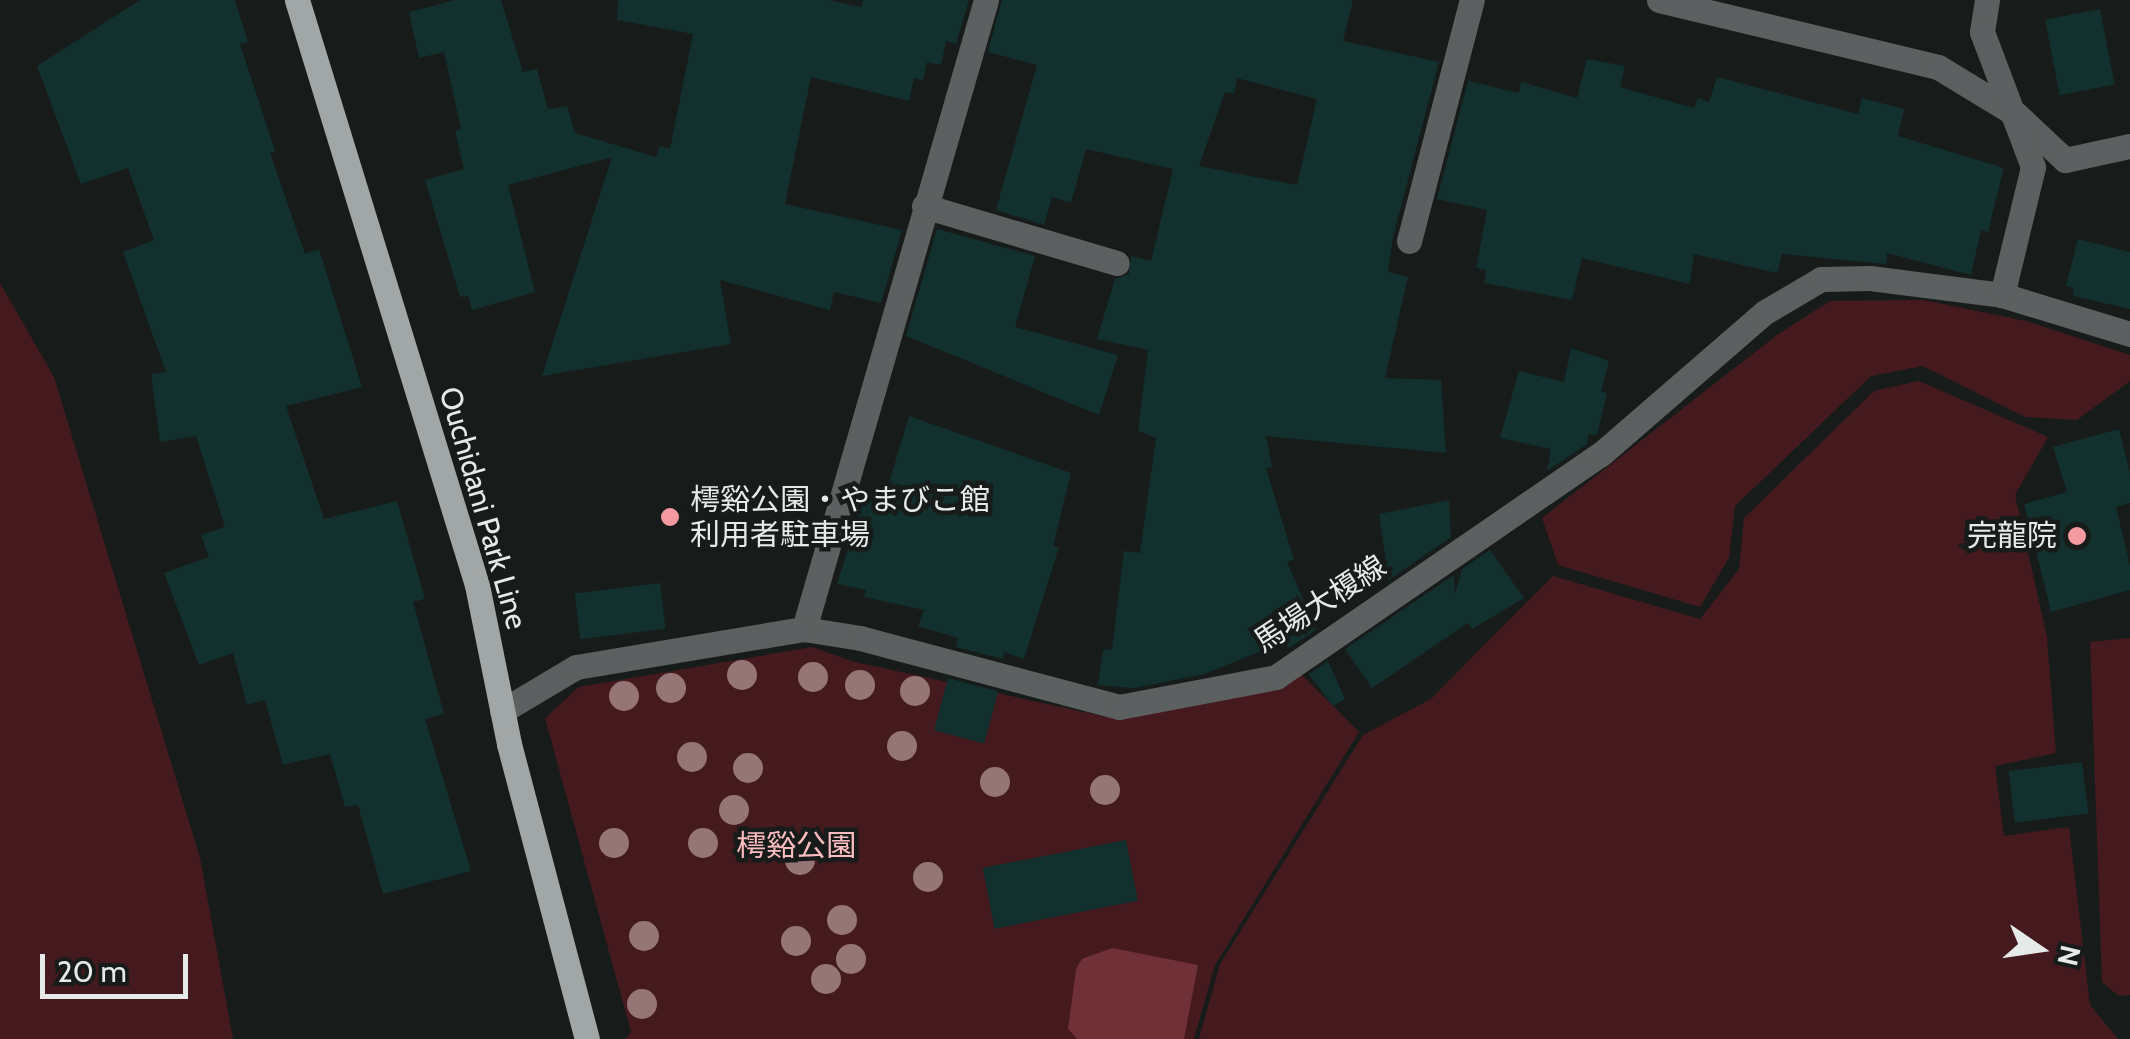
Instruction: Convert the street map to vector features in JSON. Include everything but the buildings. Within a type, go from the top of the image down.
[{"type":"main road","name":"Ouchidani Park Line","points":[[297,0],[477,585],[502,712],[587,1039]]},
{"type":"street","points":[[804,629],[986,0]]},
{"type":"street","points":[[1410,241],[1472,0]]},
{"type":"street","points":[[1659,0],[1938,67],[2017,116],[2065,160],[2130,146]]},
{"type":"street","points":[[1987,0],[1982,32],[2017,116],[2032,166],[2002,295]]},
{"type":"street","points":[[924,206],[1117,263]]},
{"type":"street","name":"馬場大榎線","points":[[502,712],[576,667],[804,629],[860,638],[1119,707],[1276,677],[1601,454],[1765,312],[1820,280],[1870,278],[2002,295],[2130,334]]},
{"type":"green space","points":[[0,283],[54,377],[200,858],[233,1039],[0,1039]]},
{"type":"green space","points":[[1923,300],[2026,321],[2130,355],[2130,381],[2077,420],[2025,417],[1923,366],[1871,376],[1735,506],[1729,558],[1700,607],[1558,565],[1542,518],[1777,335],[1830,301]]},
{"type":"green space","points":[[1919,381],[2048,437],[2015,495],[2047,637],[2056,753],[1995,766],[2004,836],[2069,827],[2090,1005],[2118,1039],[1199,1039],[1220,964],[1363,735],[1431,699],[1553,576],[1700,619],[1739,569],[1744,518],[1874,391]]},
{"type":"green space","points":[[2130,638],[2130,995],[2119,996],[2102,982],[2090,642]]},
{"type":"green space","name":"樗谿公園","points":[[812,647],[851,661],[1111,718],[1281,686],[1299,672],[1359,732],[1215,965],[1194,1039],[625,1039],[631,1032],[545,718],[579,687]]},
{"type":"shaded area","points":[[1112,948],[1198,965],[1184,1039],[1077,1039],[1068,1029],[1076,969],[1082,959]]},
{"type":"place","name":"樗谿公園・やまびこ館 利用者駐車場","points":[[670,517]]},
{"type":"place","name":"完龍院","points":[[2077,536]]}]
